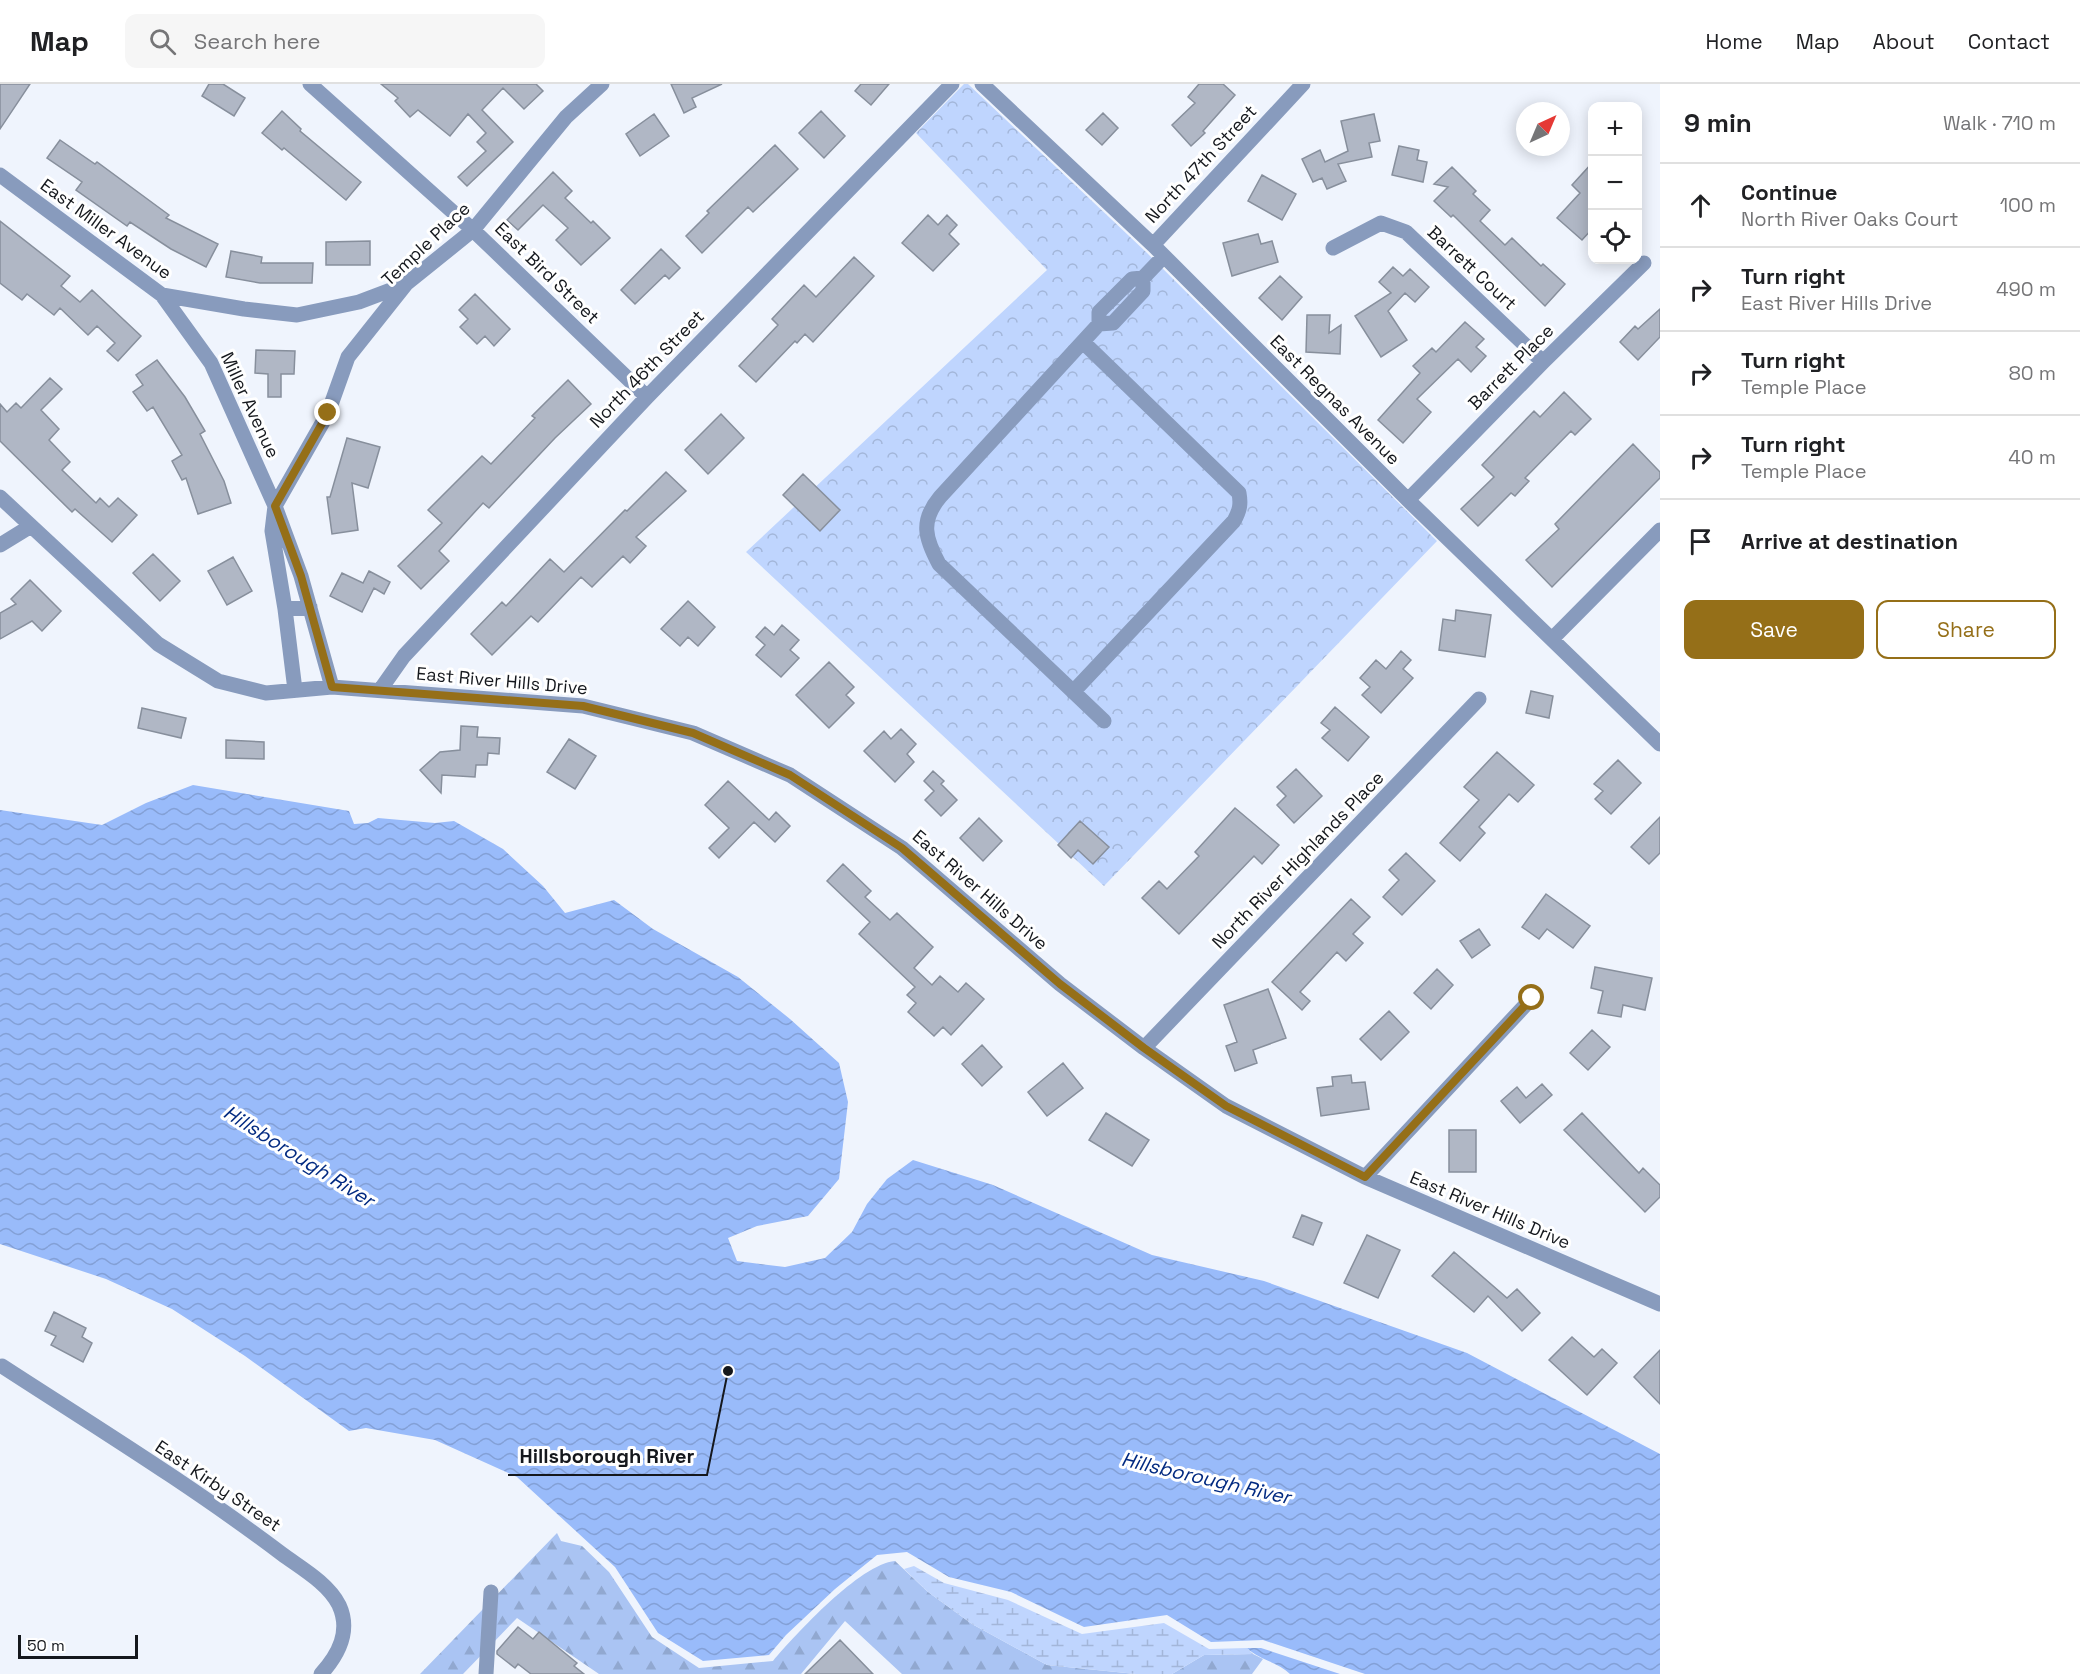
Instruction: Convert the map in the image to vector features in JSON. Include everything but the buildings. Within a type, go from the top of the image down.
[{"type":"street","name":"East Bird Street","points":[[310,84],[473,230],[647,397]]},
{"type":"street","name":"Temple Place","points":[[275,506],[328,413],[348,357],[406,284],[473,230],[566,117],[602,84]]},
{"type":"street","name":"North 46th Street","points":[[380,690],[404,656],[647,397],[952,84]]},
{"type":"street","name":"East Regnas Avenue","points":[[982,84],[1153,245],[1408,500],[1660,744]]},
{"type":"street","name":"North 47th Street","points":[[1153,245],[1303,84]]},
{"type":"street","name":"East Miller Avenue","points":[[0,175],[162,296],[297,315],[359,302],[406,284]]},
{"type":"street","name":"Barrett Court","points":[[1334,248],[1381,223],[1406,232],[1543,362]]},
{"type":"street","points":[[1104,721],[939,564],[929,544],[926,524],[929,509],[1099,324],[1113,323],[1143,291],[1143,278],[1164,256]]},
{"type":"street","name":"Barrett Place","points":[[1408,500],[1644,263]]},
{"type":"street","name":"Miller Avenue","points":[[162,296],[211,363],[275,506]]},
{"type":"street","points":[[1073,692],[1234,520],[1240,509],[1241,501],[1239,493],[1083,342]]},
{"type":"street","name":"East River Hills Drive","points":[[0,497],[158,644],[218,681],[266,693],[332,687],[583,706],[693,733],[790,775],[902,848],[1060,984],[1144,1048],[1226,1106],[1365,1177],[1660,1304]]},
{"type":"street","points":[[275,506],[301,576],[332,687]]},
{"type":"street","points":[[275,506],[272,531],[295,690]]},
{"type":"street","points":[[0,545],[31,526]]},
{"type":"street","points":[[1552,639],[1660,530]]},
{"type":"street","points":[[285,609],[310,608]]},
{"type":"street","name":"North River Highlands Place","points":[[1144,1048],[1479,699]]},
{"type":"street","points":[[1365,1177],[1532,998]]},
{"type":"street","name":"East Kirby Street","points":[[2,1366],[238,1521],[327,1588],[339,1605],[346,1633],[332,1663],[321,1674]]},
{"type":"street","points":[[486,1674],[491,1592]]},
{"type":"green space","points":[[964,84],[968,84],[1146,252],[1437,541],[1104,886],[746,552],[1047,270],[916,133]]},
{"type":"green space","points":[[557,1533],[561,1541],[582,1546],[609,1572],[652,1637],[699,1668],[773,1661],[812,1618],[847,1587],[864,1574],[895,1561],[928,1592],[972,1624],[1047,1665],[1136,1674],[902,1674],[845,1621],[801,1674],[599,1674],[517,1618],[463,1674],[420,1674]]},
{"type":"green space","points":[[914,1566],[944,1583],[1008,1600],[1082,1634],[1164,1623],[1209,1649],[1247,1648],[1253,1654],[1204,1655],[1172,1674],[1136,1674],[1047,1665],[972,1624],[928,1592],[904,1569]]},
{"type":"green space","points":[[1253,1654],[1263,1659],[1252,1674],[1172,1674],[1204,1655]]},
{"type":"water","points":[[193,785],[349,811],[354,824],[368,823],[378,818],[435,823],[454,821],[503,849],[543,886],[565,913],[614,900],[653,929],[738,977],[790,1019],[839,1063],[848,1102],[839,1179],[808,1216],[757,1226],[728,1238],[737,1261],[785,1267],[825,1258],[852,1232],[867,1204],[887,1179],[913,1160],[993,1185],[1152,1255],[1264,1281],[1467,1353],[1660,1454],[1660,1674],[1365,1674],[1263,1640],[1211,1642],[1167,1615],[1084,1627],[1011,1592],[949,1577],[907,1552],[877,1555],[835,1589],[786,1635],[769,1655],[703,1661],[658,1633],[615,1567],[517,1477],[435,1440],[366,1428],[349,1431],[245,1356],[172,1309],[106,1279],[0,1244],[0,810],[102,825],[146,803]]},
{"type":"water","points":[[1247,1648],[1261,1648],[1340,1674],[1290,1674]]},
{"type":"place","name":"Hillsborough River","points":[[728,1371]]},
{"type":"route","points":[[328,413],[275,506],[301,576],[332,687],[583,706],[693,733],[790,775],[902,848],[1060,984],[1144,1048],[1226,1106],[1365,1177],[1532,998]]}]
